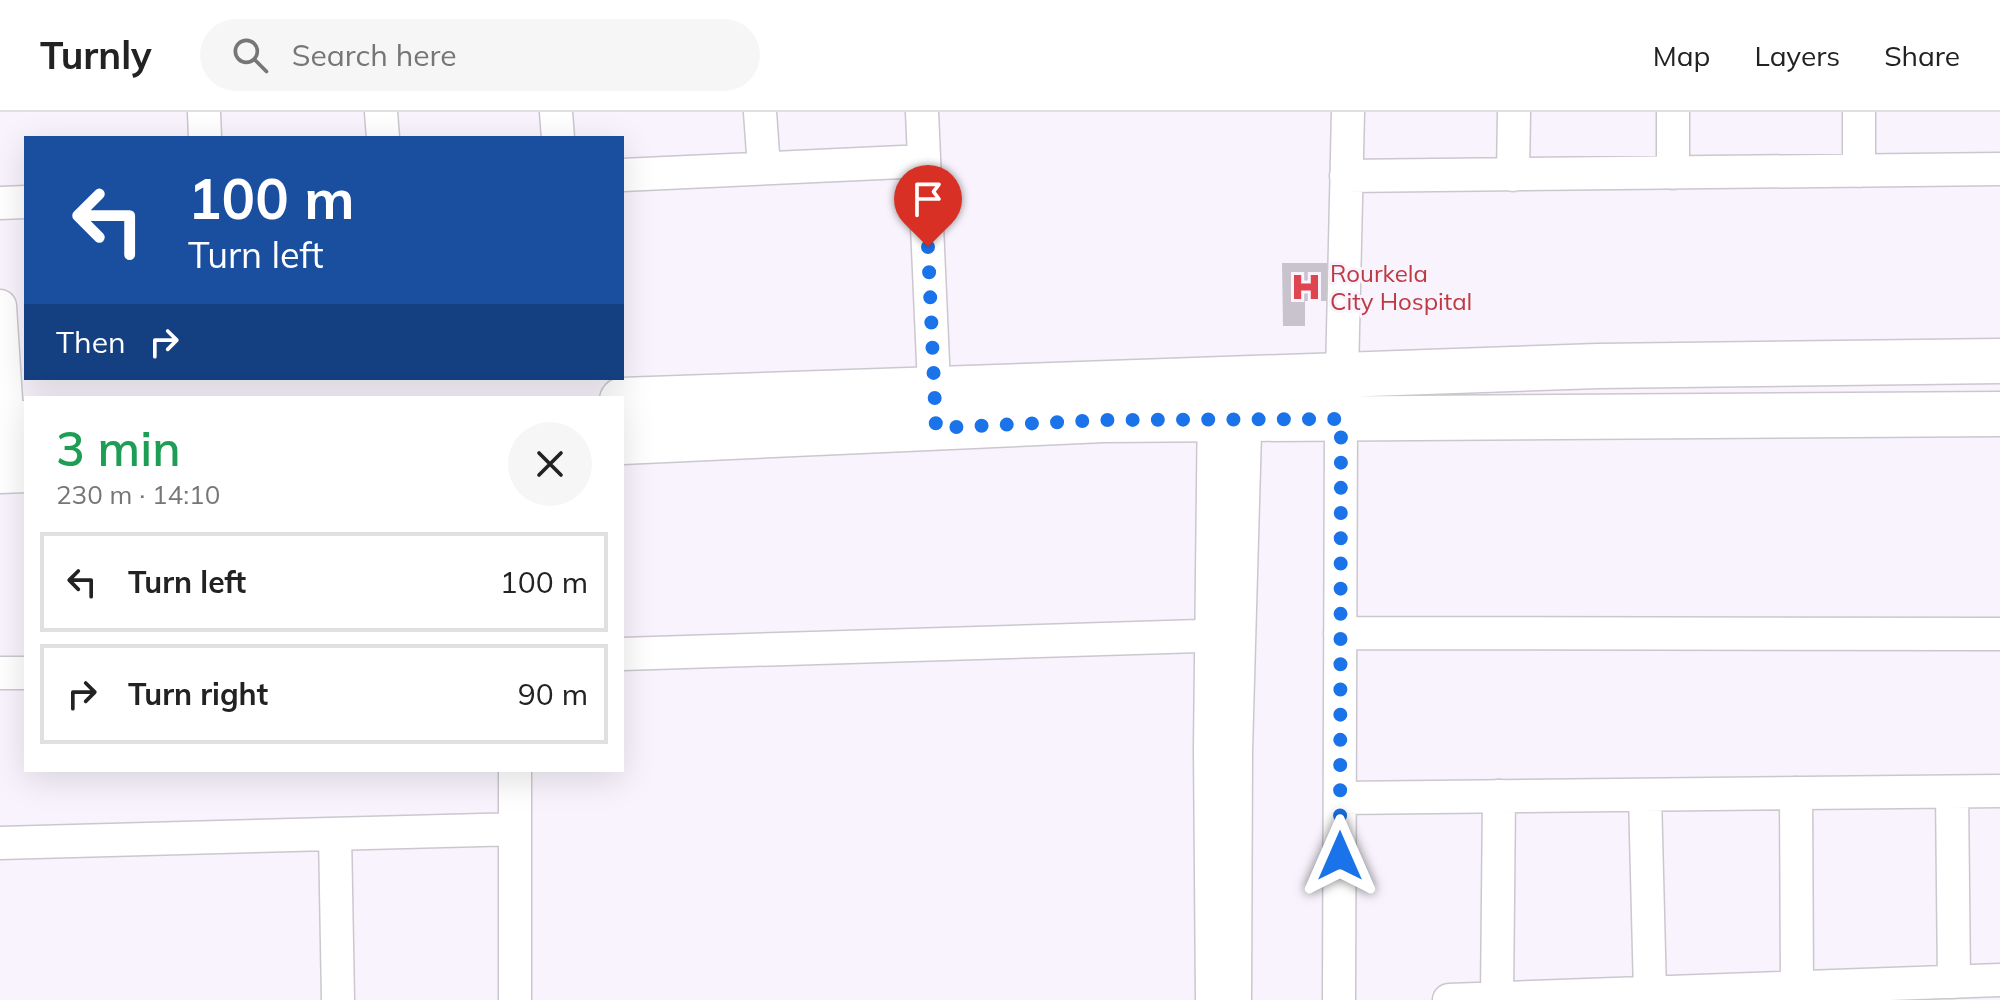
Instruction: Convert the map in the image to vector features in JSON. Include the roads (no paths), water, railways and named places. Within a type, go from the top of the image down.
[{"type":"street","points":[[204,112],[205,136]]},
{"type":"street","points":[[381,112],[383,136]]},
{"type":"street","points":[[556,112],[558,136]]},
{"type":"street","points":[[760,112],[764,168]]},
{"type":"street","points":[[922,112],[935,408]]},
{"type":"street","points":[[1339,1000],[1341,419],[1348,112]]},
{"type":"street","points":[[1513,175],[1514,112]]},
{"type":"street","points":[[1673,112],[1673,173]]},
{"type":"street","points":[[1859,112],[1859,171]]},
{"type":"street","points":[[624,175],[924,161]]},
{"type":"street","points":[[1346,176],[2000,169]]},
{"type":"street","points":[[0,203],[24,202]]},
{"type":"street","points":[[0,306],[12,470]]},
{"type":"street","points":[[624,400],[935,408],[1230,399],[1342,375],[1598,366],[2000,361]]},
{"type":"street","points":[[1230,399],[1341,419],[2000,414]]},
{"type":"street","points":[[1212,1000],[1230,399]]},
{"type":"street","points":[[624,442],[935,408]]},
{"type":"street","points":[[1340,633],[2000,634]]},
{"type":"street","points":[[624,654],[1225,635]]},
{"type":"street","points":[[1225,635],[1235,1000]]},
{"type":"street","points":[[0,673],[24,673]]},
{"type":"street","points":[[515,772],[515,1000]]},
{"type":"street","points":[[1340,798],[2000,791]]},
{"type":"street","points":[[1952,792],[1954,982]]},
{"type":"street","points":[[1796,793],[1797,988]]},
{"type":"street","points":[[1645,795],[1650,993]]},
{"type":"street","points":[[1497,998],[1499,796]]},
{"type":"street","points":[[0,843],[515,829]]},
{"type":"street","points":[[335,834],[338,1000]]},
{"type":"street","points":[[1449,1000],[2000,980]]},
{"type":"place","name":"Rourkela City Hospital","points":[[1306,287]]}]
